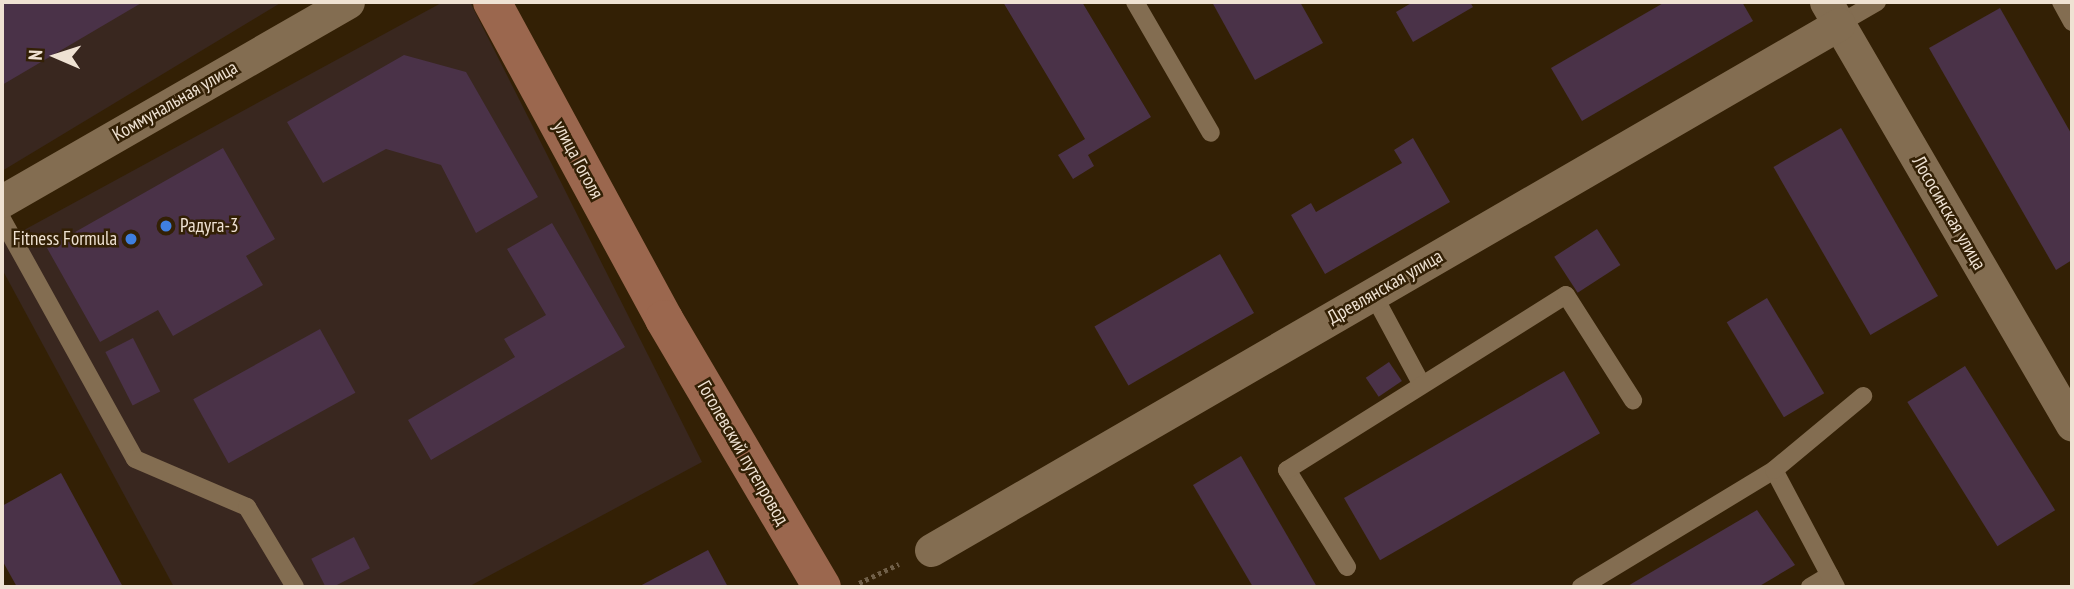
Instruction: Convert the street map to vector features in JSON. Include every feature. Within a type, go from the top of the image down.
[{"type":"main road","name":"улица Гоголя","points":[[492,2],[664,319]]},
{"type":"main road","name":"Гоголевский путепровод","points":[[664,319],[822,587]]},
{"type":"street","name":"Коммунальная улица","points":[[2,201],[348,2]]},
{"type":"street","name":"Древлянская улица","points":[[931,550],[1373,294],[1832,13]]},
{"type":"street","name":"Лососинская улица","points":[[1832,13],[2072,425]]},
{"type":"lane","points":[[1135,2],[1211,133]]},
{"type":"lane","points":[[1832,13],[1877,2]]},
{"type":"lane","points":[[2061,2],[2072,22]]},
{"type":"lane","points":[[2,219],[135,459],[247,507],[295,587]]},
{"type":"lane","points":[[1373,294],[1422,385]]},
{"type":"lane","points":[[1347,567],[1287,470],[1566,295],[1633,400]]},
{"type":"lane","points":[[1581,587],[1774,470],[1863,396]]},
{"type":"lane","points":[[1774,470],[1833,581],[1810,587]]},
{"type":"path","points":[[849,587],[931,550]]},
{"type":"shaded area","points":[[2,2],[282,2],[2,171]]},
{"type":"shaded area","points":[[443,2],[470,2],[702,462],[468,587],[174,587],[2,269],[2,242]]},
{"type":"building","points":[[2,2],[143,2],[2,85]]},
{"type":"building","points":[[1003,2],[1082,2],[1151,117],[1088,155],[1094,166],[1073,179],[1058,155],[1085,139]]},
{"type":"building","points":[[1212,2],[1300,2],[1323,43],[1255,80]]},
{"type":"building","points":[[1413,2],[1470,2],[1473,7],[1413,42],[1396,12]]},
{"type":"building","points":[[1665,2],[1742,2],[1753,21],[1582,121],[1551,68]]},
{"type":"building","points":[[2000,8],[2072,135],[2072,260],[2056,270],[1929,48]]},
{"type":"building","points":[[404,55],[466,72],[538,197],[476,233],[441,165],[386,149],[323,183],[287,122]]},
{"type":"building","points":[[1841,128],[1938,296],[1870,335],[1773,167]]},
{"type":"building","points":[[1413,138],[1450,202],[1325,274],[1291,215],[1311,203],[1316,212],[1402,163],[1394,150]]},
{"type":"building","points":[[223,148],[275,239],[246,256],[263,285],[173,336],[158,310],[100,342],[47,248]]},
{"type":"building","points":[[552,223],[625,347],[431,460],[408,420],[515,357],[504,339],[546,315],[507,249]]},
{"type":"building","points":[[1597,229],[1620,265],[1578,293],[1554,257]]},
{"type":"building","points":[[1220,254],[1254,313],[1128,385],[1094,326]]},
{"type":"building","points":[[1767,298],[1824,393],[1784,417],[1727,322]]},
{"type":"building","points":[[320,329],[355,393],[229,463],[193,399]]},
{"type":"building","points":[[133,338],[160,391],[133,406],[105,352]]},
{"type":"building","points":[[1389,362],[1402,381],[1379,397],[1366,378]]},
{"type":"building","points":[[1965,366],[2055,510],[1997,546],[1907,402]]},
{"type":"building","points":[[1564,371],[1600,433],[1380,560],[1344,498]]},
{"type":"building","points":[[1241,456],[1317,587],[1253,587],[1193,485]]},
{"type":"building","points":[[61,473],[123,587],[17,587],[2,560],[2,506]]},
{"type":"building","points":[[1757,510],[1795,565],[1758,587],[1626,587]]},
{"type":"building","points":[[354,537],[370,568],[333,587],[326,587],[311,559]]},
{"type":"building","points":[[708,550],[728,587],[638,587]]},
{"type":"place","name":"Радуга-3","points":[[166,226]]},
{"type":"place","name":"Fitness Formula","points":[[131,239]]}]
